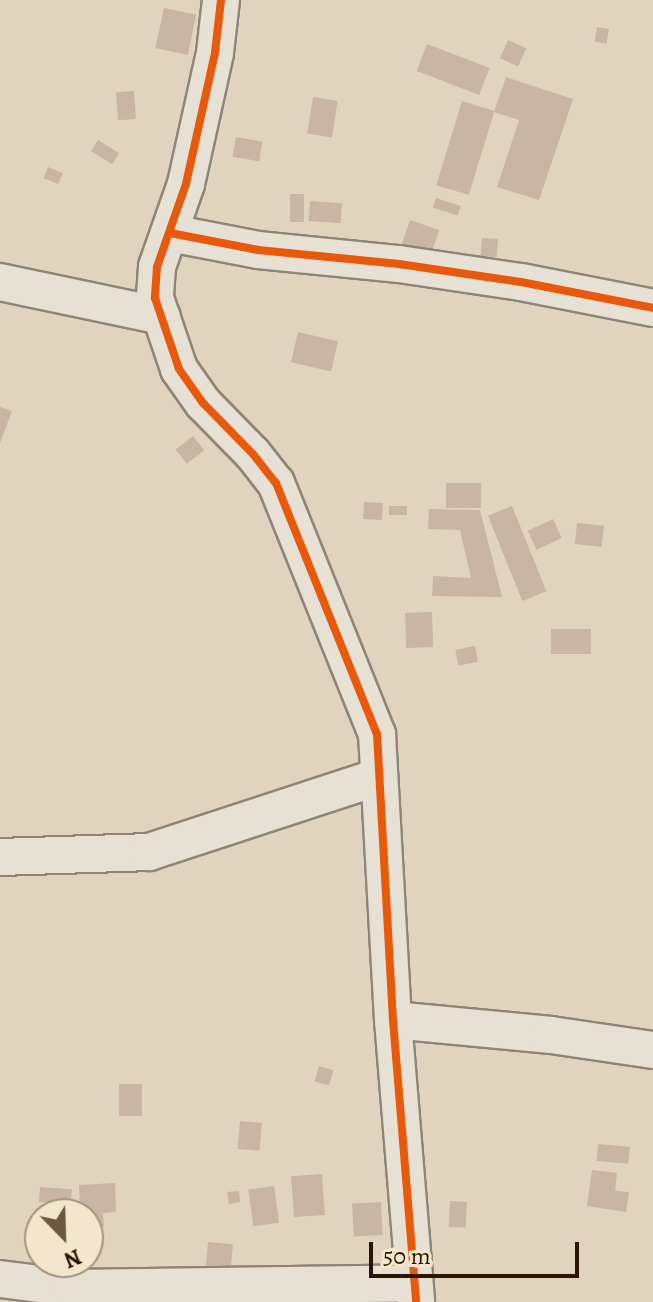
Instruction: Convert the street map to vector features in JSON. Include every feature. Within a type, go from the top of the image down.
[{"type":"street","points":[[0,1279],[72,1288],[415,1292],[393,1020],[377,734],[276,483],[253,454],[203,403],[179,369],[155,298],[157,267],[186,184],[215,53],[221,0]]},
{"type":"street","points":[[170,233],[258,250],[399,264],[521,282],[653,308]]},
{"type":"street","points":[[0,282],[161,316]]},
{"type":"street","points":[[0,857],[149,852],[379,777]]},
{"type":"street","points":[[393,1020],[551,1035],[653,1050]]},
{"type":"building","points":[[164,8],[196,15],[188,55],[155,48]]},
{"type":"building","points":[[597,27],[609,29],[607,44],[595,42]]},
{"type":"building","points":[[508,40],[526,48],[518,66],[500,58]]},
{"type":"building","points":[[427,44],[490,68],[479,95],[417,71]]},
{"type":"building","points":[[506,77],[573,99],[539,200],[497,187],[519,120],[494,112]]},
{"type":"building","points":[[134,91],[136,119],[118,120],[116,92]]},
{"type":"building","points":[[313,97],[338,101],[332,137],[307,134]]},
{"type":"building","points":[[462,101],[495,111],[469,195],[436,185]]},
{"type":"building","points":[[236,137],[263,142],[259,161],[233,157]]},
{"type":"building","points":[[98,140],[119,153],[112,164],[91,151]]},
{"type":"building","points":[[48,167],[63,173],[58,184],[44,178]]},
{"type":"building","points":[[290,194],[304,194],[304,222],[290,222]]},
{"type":"building","points":[[436,198],[461,206],[458,216],[433,208]]},
{"type":"building","points":[[310,201],[342,203],[341,223],[309,221]]},
{"type":"building","points":[[410,220],[439,230],[428,263],[399,253]]},
{"type":"building","points":[[482,238],[498,239],[497,257],[481,256]]},
{"type":"building","points":[[298,332],[338,341],[331,371],[291,362]]},
{"type":"building","points":[[0,407],[12,411],[0,443]]},
{"type":"building","points":[[193,436],[204,450],[187,464],[176,450]]},
{"type":"building","points":[[446,483],[481,483],[481,508],[446,508]]},
{"type":"building","points":[[364,502],[383,503],[382,520],[363,519]]},
{"type":"building","points":[[389,506],[407,506],[407,515],[389,515]]},
{"type":"building","points":[[512,506],[546,591],[522,601],[488,516]]},
{"type":"building","points":[[429,509],[480,510],[502,597],[432,596],[433,576],[471,578],[460,530],[428,529]]},
{"type":"building","points":[[553,519],[562,538],[536,550],[528,531]]},
{"type":"building","points":[[577,523],[604,526],[602,547],[575,544]]},
{"type":"building","points":[[432,612],[433,647],[406,648],[405,613]]},
{"type":"building","points":[[551,629],[591,629],[591,654],[551,654]]},
{"type":"building","points":[[475,646],[478,662],[458,666],[455,650]]},
{"type":"building","points":[[319,1066],[333,1070],[329,1086],[315,1081]]},
{"type":"building","points":[[119,1084],[142,1084],[142,1116],[119,1116]]},
{"type":"building","points":[[240,1121],[262,1123],[259,1151],[238,1149]]},
{"type":"building","points":[[598,1144],[630,1147],[628,1164],[597,1161]]},
{"type":"building","points":[[592,1170],[617,1173],[615,1191],[629,1192],[626,1212],[587,1206]]},
{"type":"building","points":[[322,1174],[325,1215],[294,1217],[291,1176]]},
{"type":"building","points":[[115,1183],[116,1212],[104,1213],[104,1198],[79,1198],[79,1185]]},
{"type":"building","points":[[274,1186],[279,1223],[253,1226],[248,1190]]},
{"type":"building","points":[[40,1187],[72,1189],[71,1198],[39,1198]]},
{"type":"building","points":[[239,1191],[240,1202],[229,1204],[227,1192]]},
{"type":"building","points":[[450,1201],[467,1202],[466,1228],[449,1227]]},
{"type":"building","points":[[381,1202],[383,1235],[354,1236],[352,1204]]},
{"type":"building","points":[[208,1242],[233,1244],[230,1274],[205,1272]]},
{"type":"cycle path","points":[[221,0],[215,53],[186,184],[157,267],[155,298],[179,369],[203,403],[253,454],[276,483],[377,734],[393,1020],[416,1302]]},
{"type":"cycle path","points":[[170,233],[258,250],[399,264],[521,282],[653,308]]}]
